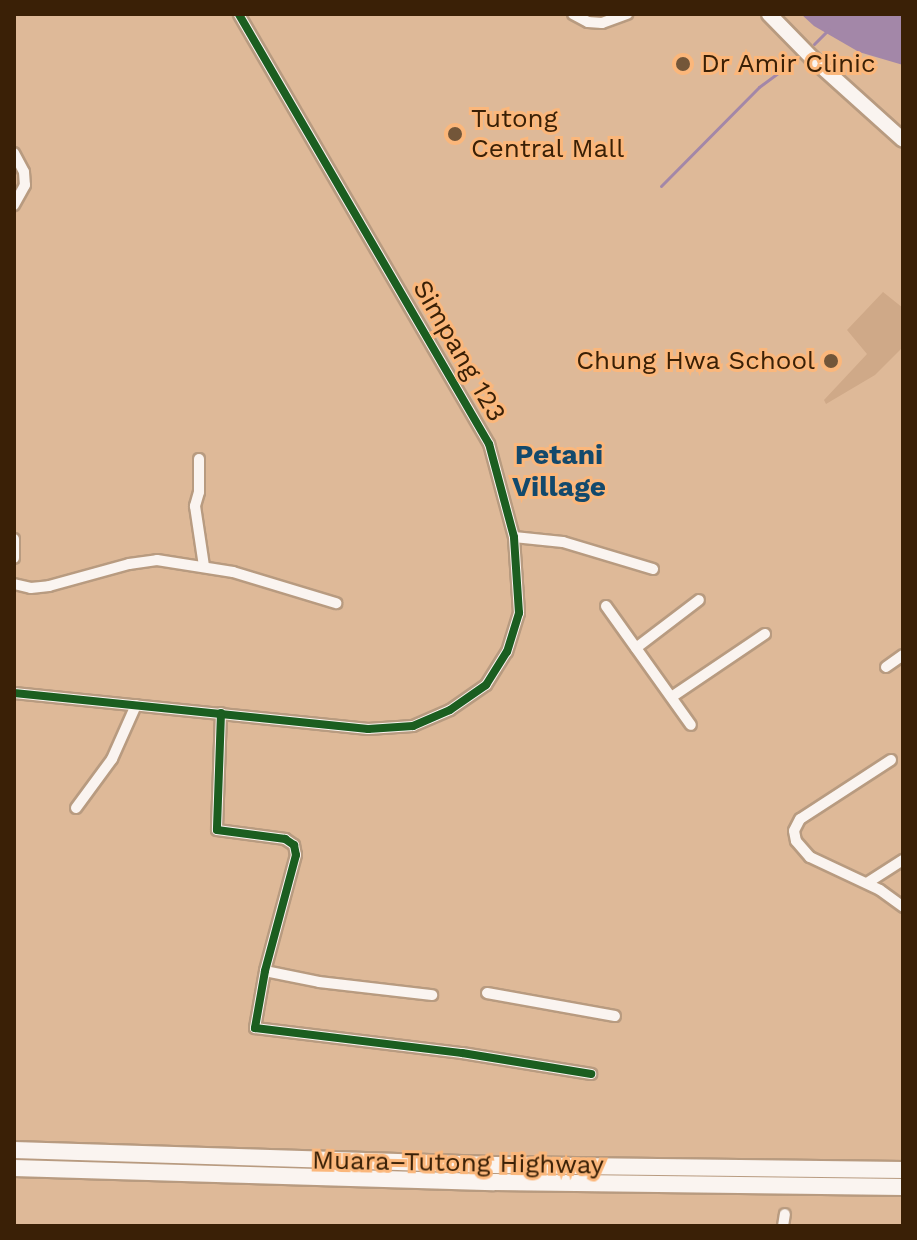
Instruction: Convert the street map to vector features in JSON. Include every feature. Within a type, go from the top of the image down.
[{"type":"highway","name":"Muara–Tutong Highway","points":[[14,1150],[509,1165],[903,1170]]},
{"type":"highway","name":"Muara–Tutong Highway","points":[[14,1168],[510,1183],[903,1187]]},
{"type":"main road","points":[[769,14],[812,58],[903,140]]},
{"type":"street","name":"Simpang 123","points":[[14,693],[368,729],[413,726],[450,710],[486,685],[507,652],[519,613],[514,537],[489,444],[468,402],[239,14]]},
{"type":"street","points":[[573,14],[588,22],[602,23],[627,14]]},
{"type":"street","points":[[14,153],[24,172],[25,185],[14,205]]},
{"type":"street","points":[[199,459],[199,492],[194,502],[204,566]]},
{"type":"street","points":[[514,537],[563,542],[653,569]]},
{"type":"street","points":[[14,539],[14,558]]},
{"type":"street","points":[[14,584],[31,588],[49,586],[129,564],[157,560],[204,566],[336,603]]},
{"type":"street","points":[[636,648],[699,600]]},
{"type":"street","points":[[606,606],[691,725]]},
{"type":"street","points":[[673,696],[765,634]]},
{"type":"street","points":[[886,667],[903,655]]},
{"type":"street","points":[[76,808],[112,759],[136,705]]},
{"type":"street","points":[[221,713],[217,830],[285,839],[294,845],[296,855],[265,971],[255,1028],[462,1053],[591,1074]]},
{"type":"street","points":[[891,760],[800,819],[794,831],[796,841],[810,857],[867,883],[903,907]]},
{"type":"street","points":[[867,883],[903,860]]},
{"type":"street","points":[[265,971],[319,982],[432,995]]},
{"type":"street","points":[[487,993],[615,1016]]},
{"type":"street","points":[[783,1226],[785,1214]]},
{"type":"shaded area","points":[[801,14],[903,14],[903,65],[859,52],[814,26]]},
{"type":"shaded area","points":[[883,292],[903,308],[903,347],[875,375],[826,404],[824,400],[867,354],[847,330]]},
{"type":"waterway","points":[[814,44],[828,30]]},
{"type":"waterway","points":[[661,186],[759,87],[797,59]]},
{"type":"cycle path","points":[[14,693],[368,729],[413,726],[450,710],[486,685],[507,652],[519,613],[514,537],[489,444],[239,14]]},
{"type":"cycle path","points":[[221,713],[217,830],[285,839],[294,845],[296,855],[265,971],[255,1028],[462,1053],[591,1074]]},
{"type":"place","name":"Dr Amir Clinic","points":[[683,64]]},
{"type":"place","name":"Tutong Central Mall","points":[[455,134]]},
{"type":"place","name":"Chung Hwa School","points":[[831,361]]},
{"type":"district","name":"Petani Village","points":[[559,471]]}]
